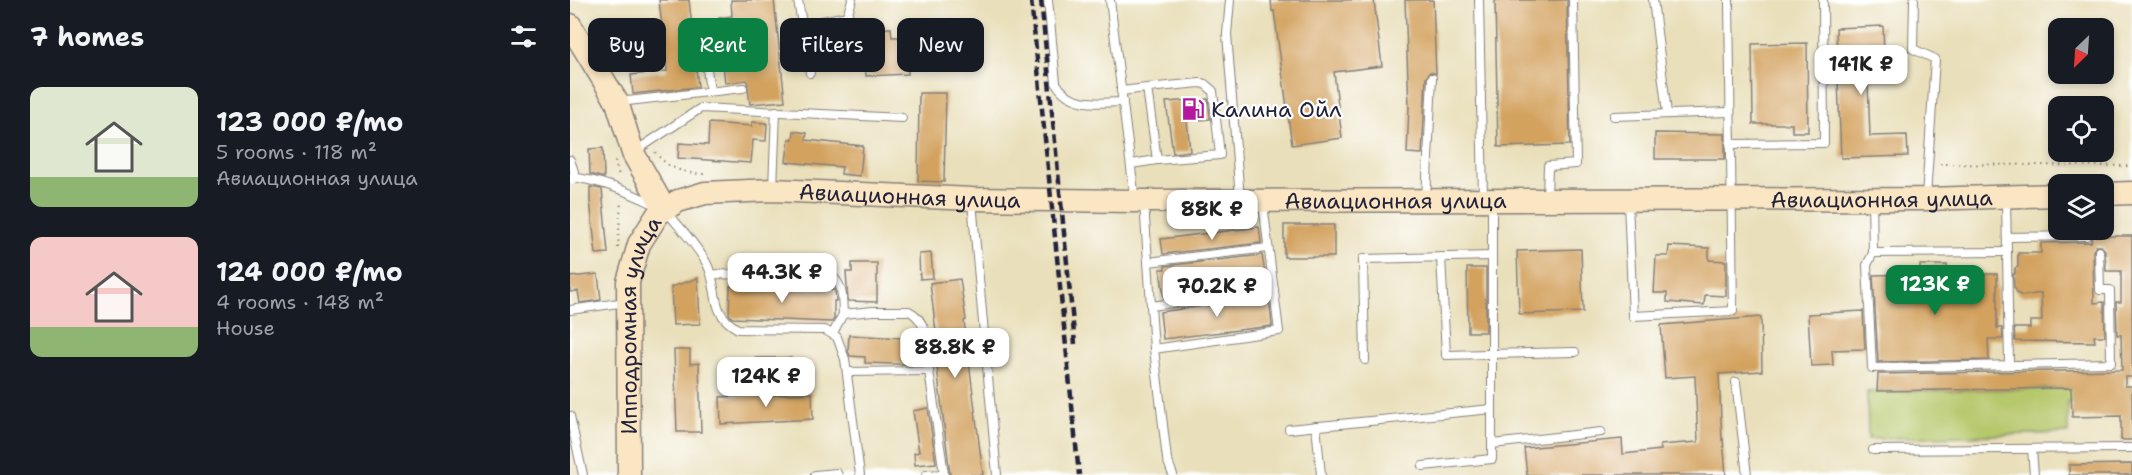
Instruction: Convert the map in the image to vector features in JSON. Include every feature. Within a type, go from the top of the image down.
[{"type":"main road","name":"Ипподромная улица","points":[[570,25],[617,102],[632,150],[664,208],[653,220],[639,244],[628,282],[629,475]]},
{"type":"main road","name":"Авиационная улица","points":[[664,208],[705,193],[773,190],[972,199],[1140,201],[1926,199],[2048,195]]},
{"type":"main road","points":[[2114,194],[2132,193]]},
{"type":"lane","points":[[798,0],[802,18]]},
{"type":"lane","points":[[837,18],[847,16],[852,0]]},
{"type":"lane","points":[[1048,0],[1056,82],[1060,90],[1071,98],[1086,102],[1123,102]]},
{"type":"lane","points":[[1110,0],[1131,164],[1140,201],[1148,262],[1154,349],[1167,459],[1173,475]]},
{"type":"lane","points":[[1230,0],[1227,34],[1240,200]]},
{"type":"lane","points":[[1423,466],[1492,459],[1492,256],[1479,0]]},
{"type":"lane","points":[[1547,200],[1548,165],[1576,164],[1573,0]]},
{"type":"lane","points":[[1653,0],[1666,113]]},
{"type":"lane","points":[[1627,200],[1633,316],[1733,310],[1729,0]]},
{"type":"lane","points":[[1730,144],[1824,143],[1823,0]]},
{"type":"lane","points":[[1914,0],[1913,49],[1935,59],[1926,199]]},
{"type":"lane","points":[[707,72],[710,91]]},
{"type":"lane","points":[[1426,200],[1432,78]]},
{"type":"lane","points":[[1122,91],[1200,83],[1213,91],[1220,155],[1131,164]]},
{"type":"lane","points":[[617,102],[743,88]]},
{"type":"lane","points":[[1148,88],[1157,160]]},
{"type":"lane","points":[[632,150],[701,108],[902,118]]},
{"type":"lane","points":[[773,190],[776,111]]},
{"type":"lane","points":[[1614,116],[1729,112]]},
{"type":"lane","points":[[570,160],[572,178],[621,189],[664,208],[705,261],[712,274],[717,309],[730,325],[738,329],[820,330],[832,333],[842,347],[847,372],[860,475]]},
{"type":"lane","points":[[2006,196],[2008,364]]},
{"type":"lane","points":[[972,199],[997,475]]},
{"type":"lane","points":[[1872,199],[1873,253],[1867,266],[1872,368],[2111,363],[2110,290],[2100,290],[2099,251]]},
{"type":"lane","points":[[1154,349],[1279,331],[1262,201]]},
{"type":"lane","points":[[2007,237],[2048,236]]},
{"type":"lane","points":[[1148,262],[1268,248]]},
{"type":"lane","points":[[1873,253],[2007,252]]},
{"type":"lane","points":[[1365,360],[1363,259],[1492,256]]},
{"type":"lane","points":[[1441,257],[1446,355],[1575,352]]},
{"type":"lane","points":[[712,274],[833,277],[842,289],[843,314],[832,333]]},
{"type":"lane","points":[[1151,306],[1274,290]]},
{"type":"lane","points":[[570,310],[627,302]]},
{"type":"lane","points":[[843,314],[903,310],[915,314],[922,323],[925,330],[944,474],[926,475]]},
{"type":"lane","points":[[847,372],[929,371]]},
{"type":"lane","points":[[1736,382],[1747,475]]},
{"type":"lane","points":[[1289,429],[1492,409]]},
{"type":"lane","points":[[570,416],[583,475]]},
{"type":"lane","points":[[1316,426],[1321,475]]},
{"type":"lane","points":[[1492,444],[1601,432]]},
{"type":"lane","points":[[1873,450],[2132,448]]},
{"type":"lane","points":[[2032,449],[2034,475]]},
{"type":"lane","points":[[815,475],[837,473],[838,475]]},
{"type":"path","points":[[617,258],[621,189],[632,150],[673,169],[689,173],[710,174]]},
{"type":"path","points":[[1928,165],[1951,162],[2132,166]]},
{"type":"green space","points":[[2132,387],[2132,400],[2068,401],[2068,433],[1868,439],[1867,392]]},
{"type":"building","points":[[659,0],[689,0],[691,18],[678,18],[678,72],[697,72],[698,87],[633,94],[631,75],[667,71],[666,18],[661,18]]},
{"type":"building","points":[[731,0],[774,0],[780,72],[782,72],[785,101],[750,104],[747,80],[725,83],[724,72],[768,72],[768,18],[719,18],[732,16]]},
{"type":"building","points":[[1271,0],[1374,0],[1382,66],[1334,72],[1342,138],[1292,145]]},
{"type":"building","points":[[1405,0],[1433,0],[1436,74],[1430,72],[1426,78],[1422,154],[1407,153],[1409,107]]},
{"type":"building","points":[[1495,0],[1567,0],[1570,145],[1498,147]]},
{"type":"building","points":[[1883,26],[1884,55],[1867,56],[1870,136],[1907,135],[1908,156],[1841,158],[1836,28]]},
{"type":"building","points":[[885,28],[891,28],[892,37],[897,37],[897,72],[908,72],[908,74],[866,76],[866,72],[885,72]]},
{"type":"building","points":[[1807,43],[1808,132],[1792,132],[1792,124],[1753,124],[1752,44]]},
{"type":"building","points":[[919,93],[946,93],[944,182],[918,181]]},
{"type":"building","points":[[1208,99],[1210,119],[1187,121],[1190,151],[1173,153],[1166,102]]},
{"type":"building","points":[[752,122],[767,123],[766,141],[753,140],[751,163],[678,158],[679,143],[708,145],[709,123],[752,126]]},
{"type":"building","points":[[794,131],[807,133],[806,140],[863,146],[860,176],[841,174],[842,167],[786,162],[789,139],[793,139]]},
{"type":"building","points":[[1655,133],[1725,134],[1725,159],[1655,159]]},
{"type":"building","points":[[603,148],[604,178],[590,174],[589,149]]},
{"type":"building","points":[[590,187],[602,189],[608,253],[596,254]]},
{"type":"building","points":[[1284,225],[1334,225],[1334,257],[1284,257]]},
{"type":"building","points":[[1259,227],[1261,243],[1163,254],[1161,239]]},
{"type":"building","points":[[2114,236],[2132,236],[2132,377],[2125,377],[2125,386],[2132,386],[2132,440],[2121,440],[2121,416],[2072,417],[2071,388],[1877,391],[1878,374],[2122,370],[2121,335],[2117,335],[2116,302],[2121,302],[2121,271],[2106,271],[2105,250],[2101,246],[2096,246],[2093,251],[2094,303],[2104,302],[2105,336],[2094,336],[2095,342],[2015,341],[2014,328],[2030,328],[2030,321],[2042,321],[2041,293],[2023,296],[2018,294],[2014,287],[2013,274],[2015,274],[2015,268],[2018,267],[2018,253],[2041,253],[2041,243],[2091,242],[2091,240],[2114,240]]},
{"type":"building","points":[[1669,246],[1709,248],[1709,260],[1726,261],[1726,296],[1705,295],[1704,305],[1667,302],[1667,293],[1654,293],[1656,256],[1668,256]]},
{"type":"building","points":[[1581,249],[1583,312],[1519,314],[1517,251]]},
{"type":"building","points":[[931,253],[933,278],[920,279],[919,254]]},
{"type":"building","points":[[1262,255],[1267,285],[1164,298],[1160,269],[1165,269],[1165,266]]},
{"type":"building","points":[[852,263],[877,263],[877,302],[848,301],[846,272],[852,272]]},
{"type":"building","points":[[1920,265],[1947,265],[1947,274],[1997,274],[1997,328],[2002,328],[2003,339],[1988,339],[1989,360],[1878,362],[1873,275],[1920,274]]},
{"type":"building","points":[[1467,268],[1486,268],[1486,332],[1468,332]]},
{"type":"building","points":[[598,274],[601,300],[580,303],[578,291],[570,292],[570,277]]},
{"type":"building","points":[[698,278],[700,324],[673,325],[671,287]]},
{"type":"building","points":[[960,279],[983,475],[950,475],[937,367],[935,367],[933,340],[937,340],[930,283]]},
{"type":"building","points":[[730,286],[835,290],[834,319],[832,322],[732,318],[729,314]]},
{"type":"building","points":[[1269,297],[1272,326],[1163,339],[1160,312]]},
{"type":"building","points":[[1863,311],[1865,349],[1832,350],[1833,365],[1811,366],[1808,314]]},
{"type":"building","points":[[1761,317],[1762,371],[1719,374],[1726,475],[1527,475],[1524,448],[1622,439],[1623,454],[1661,450],[1660,445],[1698,442],[1695,376],[1665,378],[1661,325]]},
{"type":"building","points":[[849,335],[920,339],[923,365],[865,363],[865,357],[850,356]]},
{"type":"building","points":[[674,350],[690,350],[690,364],[699,363],[701,432],[677,432]]},
{"type":"building","points":[[755,358],[791,358],[792,374],[755,374]]},
{"type":"building","points":[[812,393],[813,419],[721,424],[720,397]]},
{"type":"building","points":[[928,408],[936,463],[915,465],[914,453],[919,452],[913,411]]},
{"type":"building","points":[[2132,464],[2132,475],[2069,475],[2069,465]]},
{"type":"railway","points":[[1031,0],[1079,475]]},
{"type":"railway","points":[[1041,0],[1075,344]]},
{"type":"place","name":"Калина Ойл","points":[[1193,109]]}]
